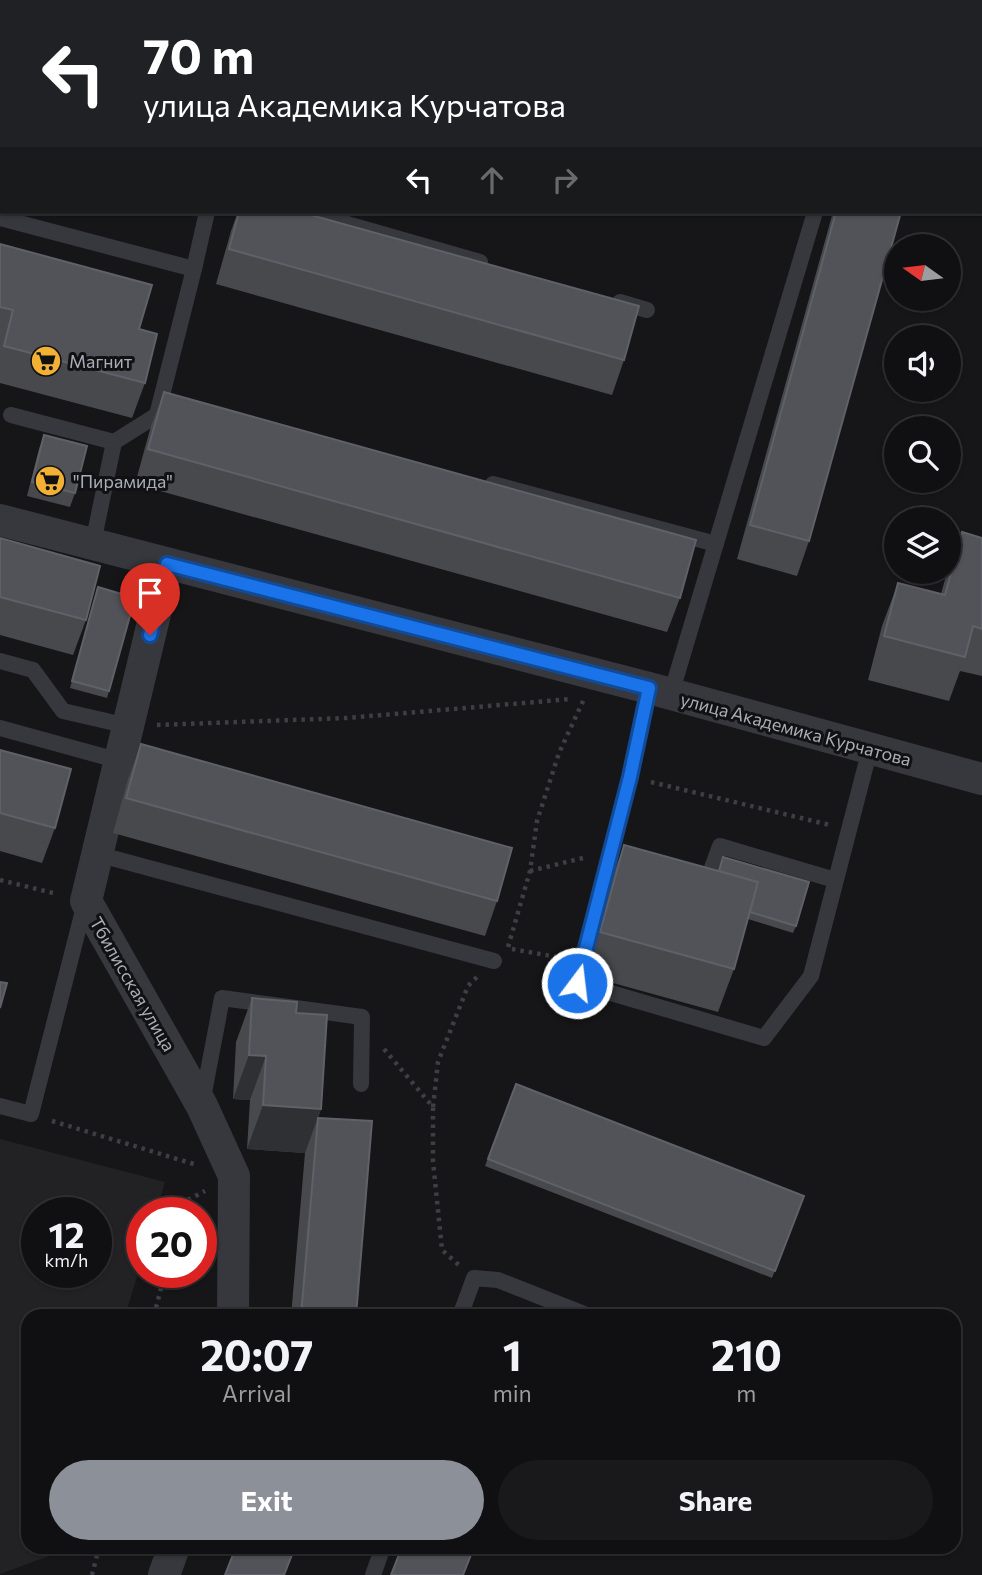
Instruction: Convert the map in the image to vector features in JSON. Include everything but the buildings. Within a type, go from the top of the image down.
[{"type":"street","name":"улица Академика Курчатова","points":[[0,520],[660,691],[982,779]]},
{"type":"street","name":"Тбилисская улица","points":[[167,564],[86,901],[202,1106],[234,1176],[233,1309]]},
{"type":"street","points":[[164,1575],[172,1554]]},
{"type":"lane","points":[[93,543],[114,442],[157,415],[169,396],[207,214]]},
{"type":"lane","points":[[311,214],[502,268]]},
{"type":"lane","points":[[814,214],[716,544],[630,777],[617,853],[577,983],[764,1038],[811,976],[870,749]]},
{"type":"lane","points":[[0,218],[194,269]]},
{"type":"lane","points":[[607,298],[647,310]]},
{"type":"lane","points":[[11,415],[114,442]]},
{"type":"lane","points":[[473,478],[716,544]]},
{"type":"lane","points":[[0,661],[33,670],[63,711],[128,726]]},
{"type":"lane","points":[[0,729],[120,761]]},
{"type":"lane","points":[[684,870],[709,876],[720,846],[835,880]]},
{"type":"lane","points":[[97,854],[494,961]]},
{"type":"lane","points":[[0,1106],[31,1114],[86,901]]},
{"type":"lane","points":[[202,1106],[222,998],[362,1017],[361,1084]]},
{"type":"lane","points":[[463,1309],[474,1278],[498,1280],[571,1309]]},
{"type":"lane","points":[[373,1575],[380,1554]]},
{"type":"path","points":[[128,726],[347,718],[597,696]]},
{"type":"path","points":[[474,1278],[442,1250],[433,1161],[433,1107],[438,1062],[468,986],[508,948],[530,871],[537,821],[559,753],[584,698]]},
{"type":"path","points":[[630,777],[849,830]]},
{"type":"path","points":[[530,871],[617,853]]},
{"type":"path","points":[[0,880],[86,901]]},
{"type":"path","points":[[508,948],[583,961]]},
{"type":"path","points":[[362,1017],[390,1058],[433,1107]]},
{"type":"path","points":[[31,1114],[234,1176]]},
{"type":"path","points":[[156,1309],[161,1288]]},
{"type":"path","points":[[92,1575],[97,1554]]},
{"type":"shaded area","points":[[0,1139],[165,1182],[161,1197],[126,1197],[126,1288],[134,1288],[127,1309],[21,1309],[21,1554],[52,1554],[0,1574]]},
{"type":"place","name":"Магнит","points":[[46,361]]},
{"type":"place","name":"\"Пирамида\"","points":[[50,481]]},
{"type":"route","points":[[150,635],[167,564],[649,688],[630,777],[577,983]]}]
